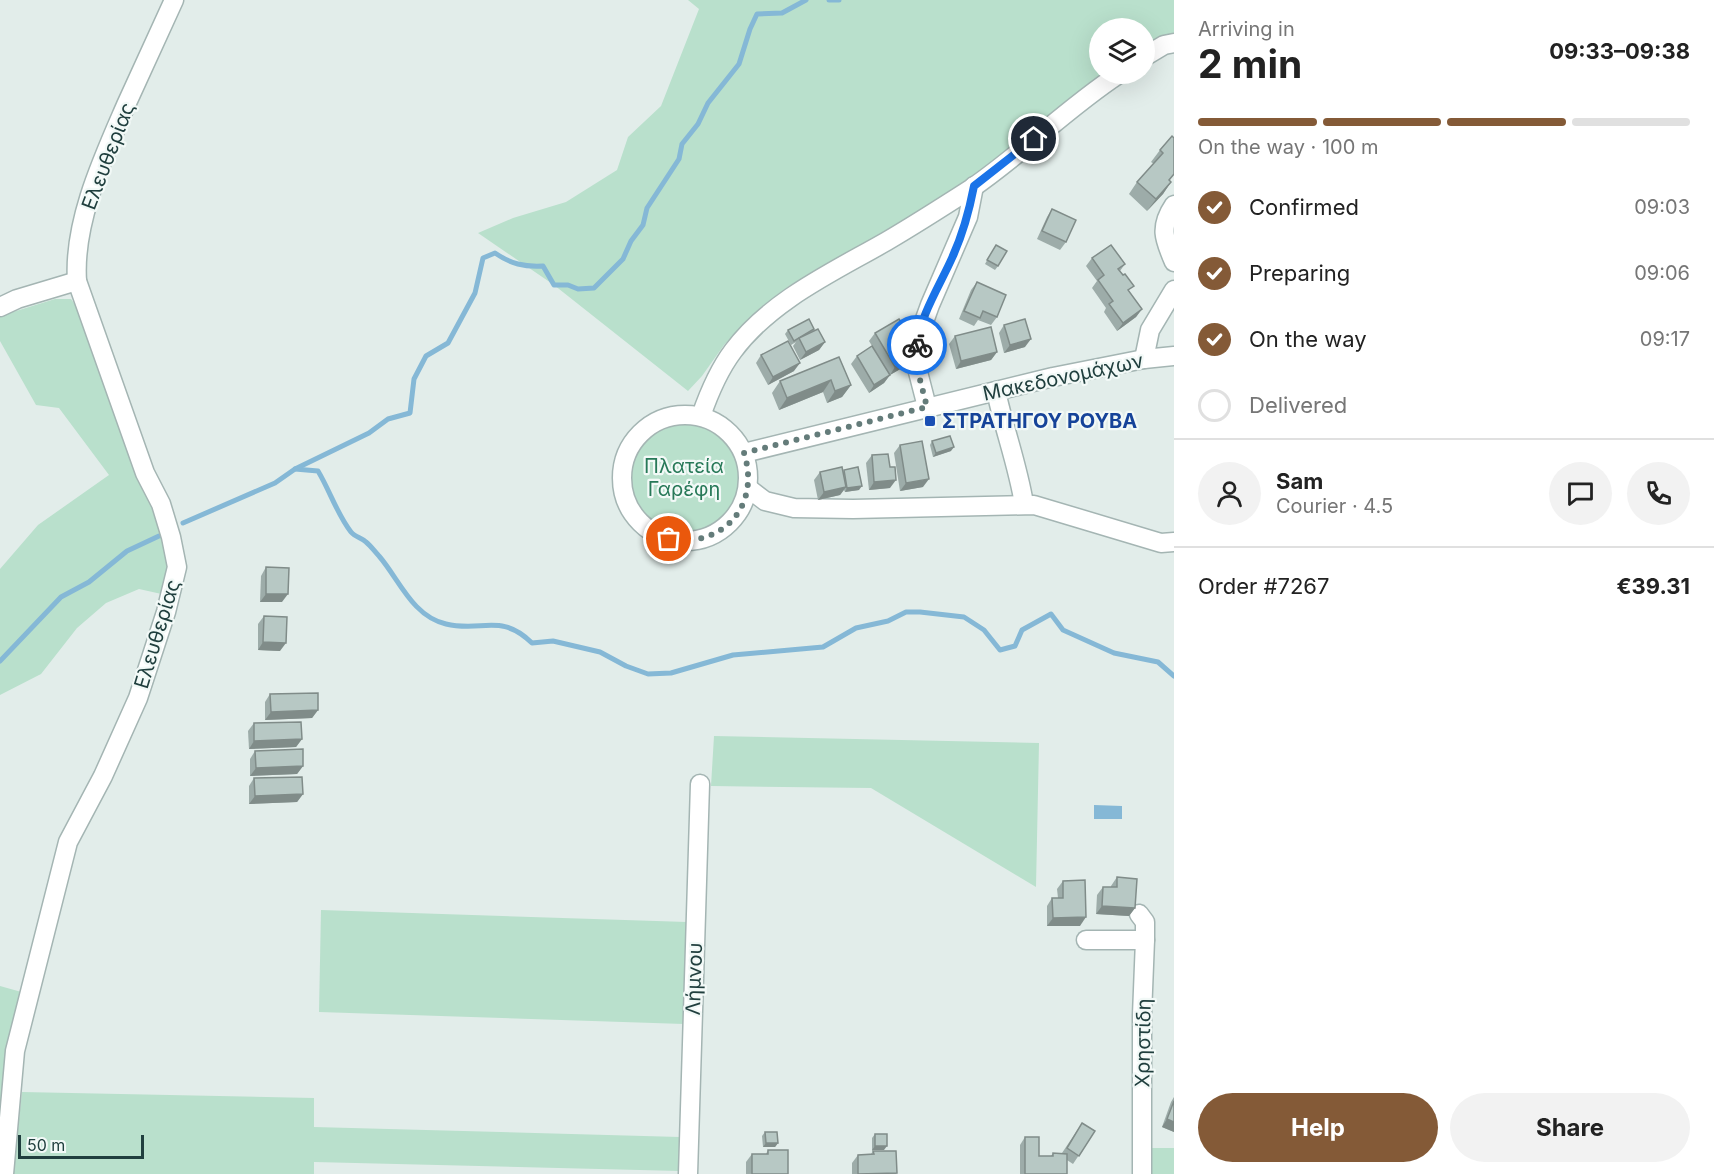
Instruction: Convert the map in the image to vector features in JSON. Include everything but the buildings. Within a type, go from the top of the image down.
[{"type":"street","name":"Ελευθερίας","points":[[4,1174],[15,1051],[68,842],[103,776],[138,698],[166,612],[177,567],[161,504],[145,473],[77,281],[76,266],[80,231],[103,158],[174,0]]},
{"type":"street","points":[[1155,50],[1174,43]]},
{"type":"street","points":[[701,416],[725,362],[746,336],[766,317],[796,293],[906,229],[974,186],[1106,84]]},
{"type":"street","points":[[927,407],[918,372],[917,341],[968,217],[974,186]]},
{"type":"street","points":[[1174,205],[1167,216],[1164,229],[1174,262]]},
{"type":"street","points":[[0,307],[17,299],[77,281]]},
{"type":"street","points":[[1144,358],[1150,330],[1174,290]]},
{"type":"street","name":"Μακεδονομάχων","points":[[744,453],[996,390],[1144,358],[1174,356]]},
{"type":"street","points":[[996,390],[1024,504]]},
{"type":"street","points":[[680,414],[710,419],[734,436],[744,453],[748,488],[744,502],[726,527],[713,535],[699,540],[669,539],[642,524],[632,513],[622,484],[622,469],[633,441],[640,432],[658,420],[680,414]]},
{"type":"street","points":[[748,488],[765,501],[794,508],[853,509],[1024,504],[1043,507],[1161,543],[1174,542]]},
{"type":"street","name":"Λήμνου","points":[[688,1174],[700,784]]},
{"type":"street","name":"Χρηστίδη","points":[[1140,914],[1145,922],[1142,1015],[1142,1174]]},
{"type":"street","points":[[1086,940],[1145,940]]},
{"type":"green space","points":[[688,0],[1174,0],[1174,37],[1155,47],[1155,18],[1089,18],[1089,84],[1095,84],[984,169],[942,198],[789,286],[761,307],[724,345],[688,391],[554,285],[478,233],[513,218],[566,202],[617,170],[628,137],[661,106],[699,9]]},
{"type":"green space","points":[[55,299],[71,299],[79,310],[127,451],[174,559],[166,595],[139,589],[106,603],[77,628],[41,674],[0,695],[0,569],[38,525],[109,475],[59,408],[36,405],[0,341],[0,316]]},
{"type":"green space","name":"Πλατεία Γαρέφη","points":[[684,422],[705,426],[724,438],[736,457],[740,478],[736,499],[724,518],[705,530],[684,534],[663,530],[644,518],[632,499],[628,478],[632,457],[644,438],[663,426]]},
{"type":"green space","points":[[714,736],[1039,743],[1036,887],[871,788],[711,786]]},
{"type":"green space","points":[[321,910],[687,922],[684,1024],[319,1012]]},
{"type":"green space","points":[[0,986],[25,993],[6,1102],[0,1102]]},
{"type":"green space","points":[[22,1092],[314,1098],[314,1127],[680,1137],[680,1171],[314,1162],[314,1174],[13,1174]]},
{"type":"green space","points":[[1149,1148],[1174,1148],[1174,1174],[1149,1174]]},
{"type":"water","points":[[1094,805],[1122,806],[1122,819],[1094,819]]},
{"type":"waterway","points":[[183,523],[275,483],[295,469],[369,433],[388,419],[410,413],[414,379],[426,356],[448,343],[475,293],[483,258],[495,253],[518,264],[543,266],[554,285],[568,285],[578,289],[594,288],[623,259],[631,241],[643,225],[647,208],[679,159],[682,144],[698,124],[708,103],[739,64],[757,14],[782,13],[806,0]]},
{"type":"waterway","points":[[829,0],[839,0]]},
{"type":"waterway","points":[[295,469],[318,471],[351,532],[370,545],[407,596],[434,620],[459,626],[490,625],[510,628],[532,643],[553,641],[600,652],[626,666],[648,674],[671,673],[733,655],[823,647],[856,628],[888,621],[906,612],[920,612],[964,617],[984,630],[1000,650],[1015,646],[1022,630],[1051,614],[1063,630],[1114,653],[1158,662],[1174,676]]},
{"type":"waterway","points":[[0,661],[61,597],[89,582],[127,551],[159,536]]},
{"type":"way so far","points":[[669,539],[699,540],[726,527],[736,516],[744,502],[748,488],[749,476],[744,453],[927,407],[918,372],[917,345]]},
{"type":"place","name":"ΣΤΡΑΤΗΓΟΥ ΡΟΥΒΑ","points":[[930,421]]},
{"type":"route","points":[[917,345],[930,305],[968,217],[974,186],[1034,139]]}]
